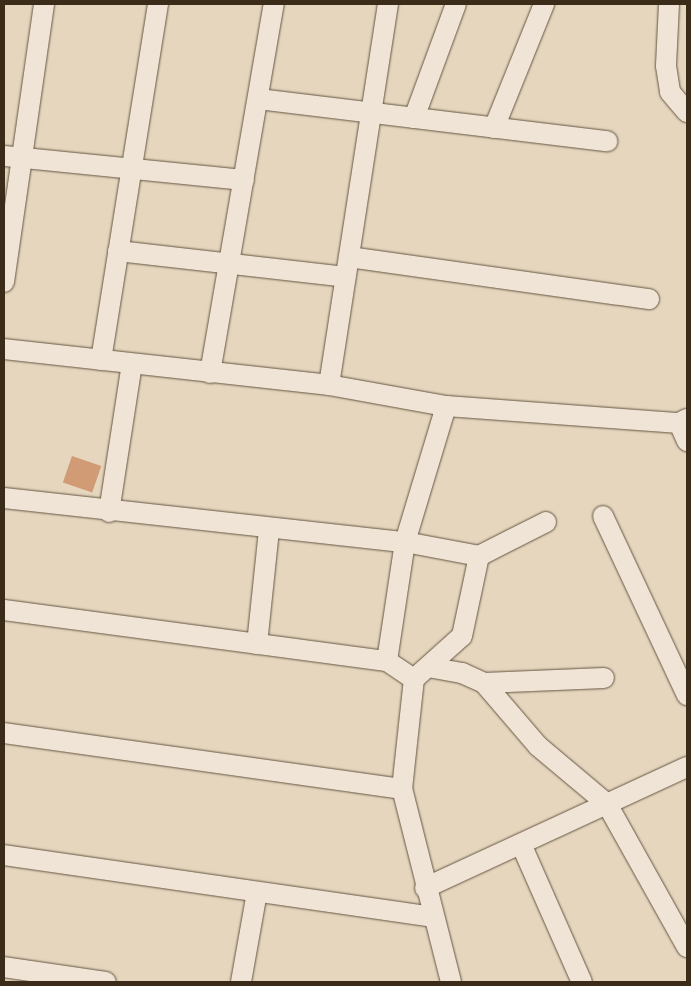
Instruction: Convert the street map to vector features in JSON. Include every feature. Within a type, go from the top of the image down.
[{"type":"street","points":[[4,282],[13,156],[44,4]]},
{"type":"street","points":[[100,360],[158,4]]},
{"type":"street","points":[[210,372],[274,4]]},
{"type":"street","points":[[329,385],[388,4]]},
{"type":"street","points":[[414,118],[456,4]]},
{"type":"street","points":[[494,128],[544,4]]},
{"type":"street","points":[[669,4],[666,66],[670,92],[687,112]]},
{"type":"street","points":[[258,99],[607,141]]},
{"type":"street","points":[[13,156],[244,180]]},
{"type":"street","points":[[118,251],[346,277]]},
{"type":"street","points":[[349,257],[649,299]]},
{"type":"street","points":[[4,349],[329,385],[446,406],[683,421],[687,441]]},
{"type":"street","points":[[109,512],[132,364]]},
{"type":"street","points":[[387,661],[405,542],[446,406]]},
{"type":"street","points":[[4,498],[109,512],[405,542],[479,556],[546,522]]},
{"type":"street","points":[[603,516],[687,695]]},
{"type":"street","points":[[257,644],[269,529]]},
{"type":"street","points":[[462,673],[462,636],[479,556]]},
{"type":"street","points":[[4,610],[387,661],[421,673],[462,673],[484,683],[538,746],[606,804],[687,947]]},
{"type":"street","points":[[451,982],[432,917],[402,789],[421,673],[462,636]]},
{"type":"street","points":[[484,683],[604,678]]},
{"type":"street","points":[[4,733],[402,789]]},
{"type":"street","points":[[426,888],[687,767]]},
{"type":"street","points":[[521,844],[582,982]]},
{"type":"street","points":[[4,855],[432,917]]},
{"type":"street","points":[[241,982],[257,892]]},
{"type":"street","points":[[4,968],[106,982]]},
{"type":"building","points":[[72,456],[101,466],[92,493],[63,482]]}]
